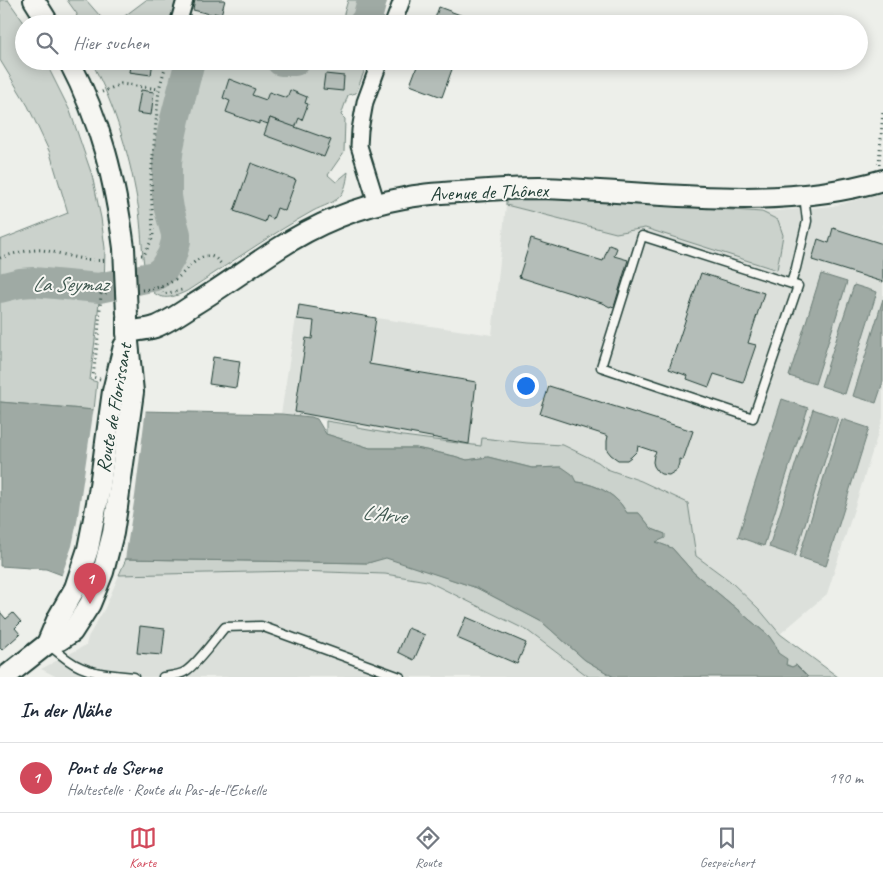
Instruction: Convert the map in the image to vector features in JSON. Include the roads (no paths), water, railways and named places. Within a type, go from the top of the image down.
[{"type":"main road","points":[[34,0],[43,15]]},
{"type":"main road","name":"Route de Florissant","points":[[5,677],[52,640],[72,632],[90,604],[108,553],[117,507],[133,392],[127,323],[124,248],[116,191],[97,126],[73,70]]},
{"type":"main road","name":"Avenue de Thônex","points":[[127,323],[154,327],[211,294],[310,231],[339,217],[377,204],[406,197],[495,189],[538,188],[690,196],[804,196],[880,181]]},
{"type":"main road","name":"Route de Florissant","points":[[52,640],[58,618],[75,588],[83,568],[93,531],[100,484],[106,385],[127,323]]},
{"type":"street","points":[[181,15],[185,0]]},
{"type":"street","points":[[397,15],[402,0]]},
{"type":"street","points":[[377,70],[365,102],[359,146],[377,204]]},
{"type":"lane","points":[[791,283],[807,221],[804,196]]},
{"type":"lane","points":[[642,236],[791,283],[798,286],[753,418],[601,367],[642,236]]},
{"type":"lane","points":[[164,677],[185,672],[225,627],[261,626],[400,677]]},
{"type":"lane","points":[[52,640],[68,660],[80,667],[93,672],[134,677]]},
{"type":"water","points":[[821,274],[847,282],[815,384],[789,376]]},
{"type":"water","points":[[854,285],[877,292],[845,394],[821,386]]},
{"type":"water","points":[[883,299],[883,382],[876,403],[853,396]]},
{"type":"water","points":[[782,399],[808,408],[764,546],[738,537]]},
{"type":"water","name":"L'Arve","points":[[0,402],[94,410],[281,414],[311,417],[317,419],[326,434],[370,448],[416,448],[467,460],[488,457],[532,468],[562,467],[572,474],[576,482],[603,490],[613,496],[627,513],[639,513],[652,529],[665,534],[665,538],[656,542],[672,548],[694,573],[769,636],[776,646],[778,653],[787,659],[786,665],[792,667],[796,665],[808,677],[614,677],[585,660],[542,622],[477,588],[386,558],[368,563],[126,559],[62,575],[46,569],[0,566]]},
{"type":"water","points":[[813,409],[838,418],[795,556],[769,547]]},
{"type":"water","points":[[842,419],[869,428],[826,566],[799,557]]},
{"type":"waterway","name":"La Seymaz","points":[[368,15],[372,0]]},
{"type":"waterway","name":"La Seymaz","points":[[0,288],[33,282],[99,288],[155,276],[163,270],[172,255],[176,241],[167,196],[167,163],[175,119],[188,70]]},
{"type":"place","name":"Pont de Sierne","points":[[90,604]]}]
